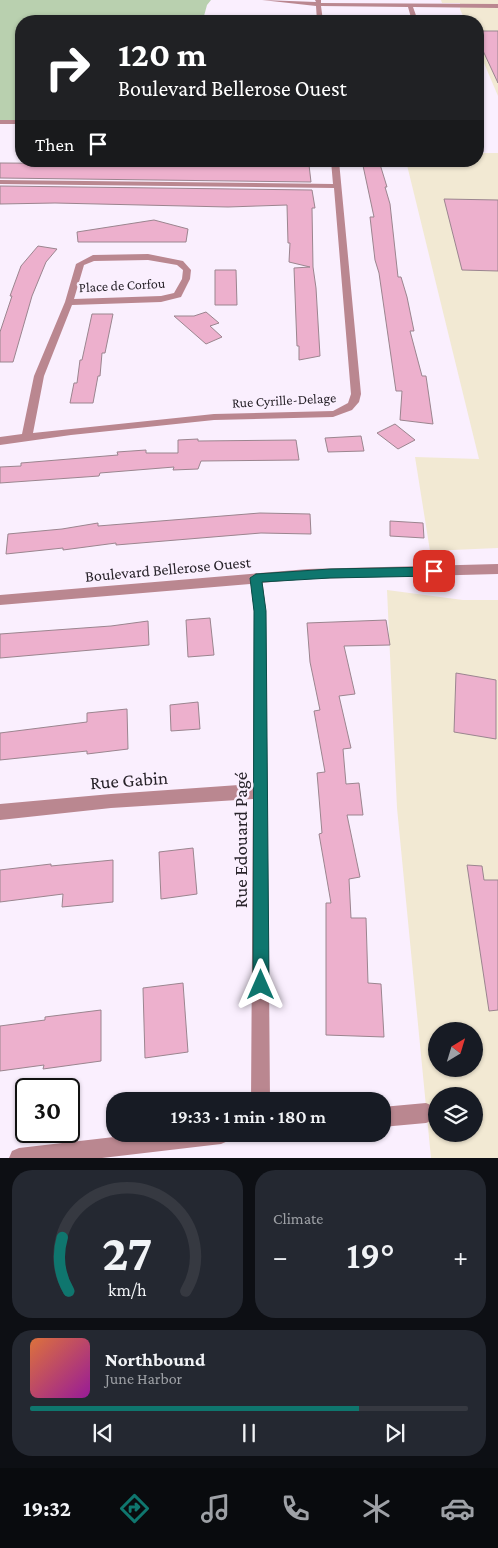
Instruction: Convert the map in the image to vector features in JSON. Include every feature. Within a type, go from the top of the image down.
[{"type":"street","points":[[265,0],[410,6],[498,6]]},
{"type":"street","points":[[319,2],[320,15]]},
{"type":"street","points":[[410,6],[412,15]]},
{"type":"street","points":[[0,122],[15,122]]},
{"type":"street","name":"Rue Cyrille-Delage","points":[[0,441],[71,430],[214,417],[333,414],[351,406],[355,401],[356,394],[335,167]]},
{"type":"street","points":[[0,182],[337,186]]},
{"type":"street","name":"Place de Corfou","points":[[27,438],[38,376],[69,302],[80,264],[93,258],[148,257],[180,263],[187,270],[186,279],[178,295],[161,299],[69,302]]},
{"type":"street","name":"Boulevard Bellerose Ouest","points":[[0,600],[256,578],[339,573],[495,571]]},
{"type":"street","name":"Rue Edouard Pagé","points":[[256,578],[260,611],[262,1092]]},
{"type":"street","name":"Rue Gabin","points":[[0,812],[111,800],[261,792]]},
{"type":"street","points":[[391,1116],[426,1113]]},
{"type":"street","points":[[19,1158],[154,1142]]},
{"type":"shaded area","points":[[441,0],[498,0],[498,96],[484,63],[484,15],[462,15],[460,3],[442,3]]},
{"type":"shaded area","points":[[484,153],[498,153],[498,548],[430,551],[415,457],[479,459],[407,167],[484,167]]},
{"type":"shaded area","points":[[387,590],[463,600],[498,600],[498,1158],[431,1158],[429,1142],[483,1142],[483,1087],[428,1087],[428,1127],[397,808]]},
{"type":"green space","points":[[0,0],[211,0],[207,5],[204,15],[15,15],[15,122],[0,121]]},
{"type":"building","points":[[484,31],[498,31],[498,83],[484,53]]},
{"type":"building","points":[[0,163],[15,163],[15,167],[309,167],[311,182],[0,178]]},
{"type":"building","points":[[363,167],[381,167],[387,187],[385,187],[390,204],[398,277],[401,277],[407,297],[414,331],[410,331],[422,376],[426,376],[433,424],[400,420],[402,391],[396,391],[379,273],[375,260],[370,217],[374,217]]},
{"type":"building","points":[[0,186],[312,190],[315,208],[312,208],[313,267],[320,356],[299,360],[294,268],[310,267],[289,262],[290,243],[288,243],[287,205],[228,207],[55,203],[0,204]]},
{"type":"building","points":[[444,199],[498,200],[498,271],[462,270]]},
{"type":"building","points":[[154,220],[188,229],[186,242],[78,242],[77,232]]},
{"type":"building","points":[[38,246],[57,249],[46,262],[32,296],[13,362],[0,362],[0,332],[12,296],[10,296],[21,266]]},
{"type":"building","points":[[215,270],[236,270],[237,305],[215,305]]},
{"type":"building","points":[[206,312],[219,323],[210,326],[222,337],[206,344],[174,316],[194,316]]},
{"type":"building","points":[[92,314],[113,314],[105,353],[102,353],[100,376],[98,376],[93,403],[70,403],[74,383],[77,383],[80,360],[82,360]]},
{"type":"building","points":[[395,424],[415,440],[398,449],[377,433]]},
{"type":"building","points":[[361,436],[364,451],[328,452],[325,438]]},
{"type":"building","points":[[198,439],[198,441],[296,440],[299,460],[201,461],[198,469],[173,470],[174,467],[100,473],[99,476],[0,483],[0,467],[21,466],[21,463],[118,455],[117,452],[146,450],[146,453],[178,453],[178,440]]},
{"type":"building","points":[[260,513],[310,514],[311,534],[261,533],[116,545],[116,543],[63,550],[63,548],[6,554],[8,534],[62,529],[98,523],[98,526]]},
{"type":"building","points":[[390,521],[423,523],[424,538],[390,536]]},
{"type":"building","points":[[210,618],[214,655],[188,657],[186,620]]},
{"type":"building","points":[[386,620],[390,645],[344,646],[355,694],[339,696],[351,748],[343,749],[346,784],[359,783],[363,815],[347,815],[360,877],[349,879],[351,918],[366,918],[368,983],[381,984],[384,1037],[326,1035],[326,903],[331,903],[319,834],[322,833],[317,773],[325,772],[314,711],[320,710],[310,662],[307,623]]},
{"type":"building","points":[[148,621],[149,645],[0,658],[0,634],[111,626]]},
{"type":"building","points":[[456,673],[496,680],[496,739],[454,732]]},
{"type":"building","points":[[198,702],[200,729],[171,731],[170,705]]},
{"type":"building","points":[[127,709],[128,749],[87,754],[87,751],[0,760],[0,733],[87,722],[87,713]]},
{"type":"building","points":[[193,848],[197,894],[161,899],[159,852]]},
{"type":"building","points":[[113,860],[113,902],[62,907],[63,894],[0,902],[0,870]]},
{"type":"building","points":[[467,865],[482,866],[484,880],[498,880],[498,1010],[489,1011]]},
{"type":"building","points":[[183,983],[188,1052],[145,1058],[143,988]]},
{"type":"building","points":[[101,1010],[101,1061],[43,1069],[44,1065],[0,1071],[0,1026],[45,1020],[45,1017]]},
{"type":"route","points":[[261,985],[260,611],[256,578],[330,573],[434,571]]}]
